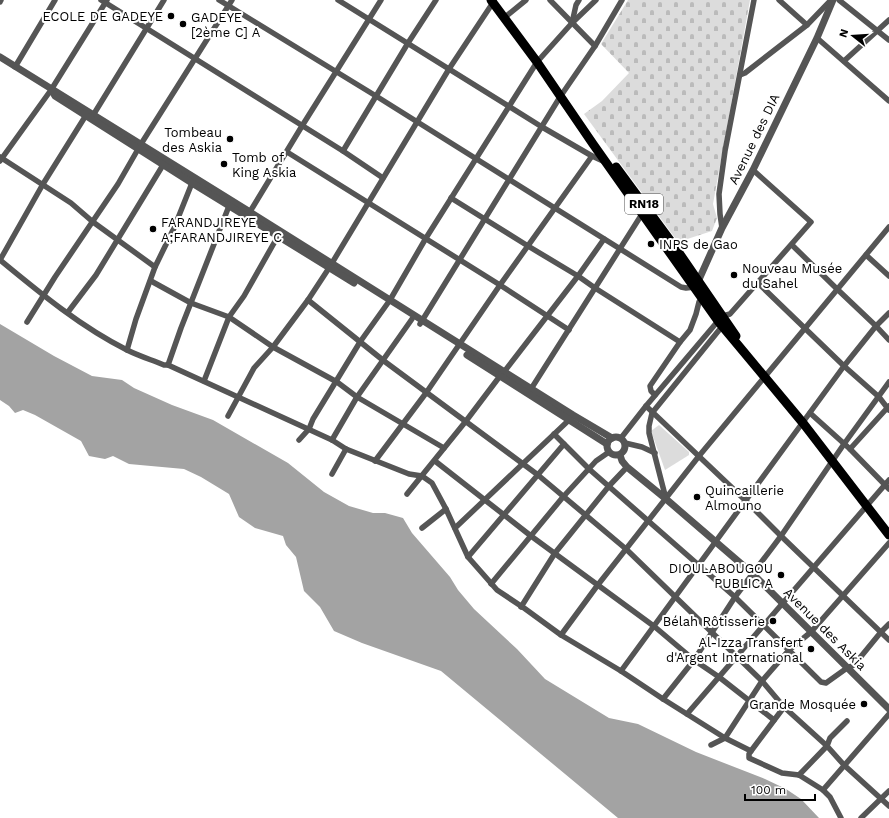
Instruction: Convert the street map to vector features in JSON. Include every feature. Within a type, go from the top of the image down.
[{"type":"main road","name":"RN18","points":[[493,1],[645,217],[724,320],[754,364],[803,423],[889,535]]},
{"type":"main road","name":"RN18","points":[[560,97],[606,153],[697,285],[702,298],[724,320]]},
{"type":"street","points":[[15,67],[55,0]]},
{"type":"street","points":[[164,0],[90,115],[43,184],[0,260],[68,312],[103,336],[127,350],[204,380],[239,398],[332,440],[346,449],[409,474],[422,476],[432,483],[446,508],[468,557],[490,584],[497,590],[561,635],[621,671],[662,699],[725,738],[751,751]]},
{"type":"street","points":[[220,0],[230,3],[417,123],[682,287],[686,288],[697,285]]},
{"type":"street","points":[[338,0],[542,127],[592,156],[606,162]]},
{"type":"street","points":[[249,214],[381,0]]},
{"type":"street","points":[[343,151],[408,43],[436,0]]},
{"type":"street","points":[[504,18],[526,0]]},
{"type":"street","points":[[550,0],[595,46]]},
{"type":"street","points":[[572,22],[576,5],[579,0]]},
{"type":"street","points":[[299,440],[309,429],[313,419],[337,382],[360,342],[388,302],[426,238],[537,62],[572,22],[596,0]]},
{"type":"street","points":[[421,322],[560,97],[595,46],[622,0]]},
{"type":"street","points":[[722,228],[719,194],[725,151],[754,0]]},
{"type":"street","points":[[779,0],[807,25]]},
{"type":"street","points":[[740,75],[745,73],[807,25],[832,0]]},
{"type":"street","name":"Avenue des DIA","points":[[697,285],[722,228],[753,170],[817,38],[832,0]]},
{"type":"street","points":[[839,0],[889,40]]},
{"type":"street","points":[[155,267],[43,184],[1,159],[51,90],[104,1],[146,29],[196,58],[343,151],[383,178]]},
{"type":"street","points":[[228,416],[254,368],[273,347],[308,300],[449,69],[493,1]]},
{"type":"street","points":[[27,322],[126,171],[230,3]]},
{"type":"street","points":[[844,61],[889,20]]},
{"type":"street","points":[[817,38],[888,99]]},
{"type":"street","points":[[0,57],[51,90],[55,96],[90,115],[502,374],[607,444],[609,452],[614,456],[620,455],[625,450],[623,441],[655,395],[812,222],[753,170]]},
{"type":"street","points":[[140,147],[163,166],[229,206],[249,214],[278,236],[330,265]]},
{"type":"street","points":[[287,152],[426,238],[569,330]]},
{"type":"street","points":[[375,461],[426,393],[500,285],[592,156]]},
{"type":"street","points":[[68,312],[96,275],[163,166]]},
{"type":"street","points":[[127,350],[136,319],[155,267],[174,228],[192,183]]},
{"type":"street","points":[[451,198],[578,276],[680,342]]},
{"type":"street","points":[[168,365],[229,206]]},
{"type":"street","points":[[531,389],[620,249],[645,217]]},
{"type":"street","points":[[561,635],[597,586],[699,456],[889,227]]},
{"type":"street","points":[[204,380],[229,317],[244,296],[278,236]]},
{"type":"street","points":[[407,494],[466,421],[578,276],[604,239]]},
{"type":"street","points":[[792,245],[889,340]]},
{"type":"street","points":[[866,255],[889,276]]},
{"type":"street","points":[[151,281],[191,303],[229,317],[273,347],[337,382],[357,397],[444,448]]},
{"type":"street","points":[[758,283],[844,366],[879,397],[888,408],[850,449]]},
{"type":"street","points":[[655,395],[651,391],[650,386],[690,330],[694,322],[699,302],[702,298]]},
{"type":"street","points":[[308,300],[426,393],[524,464],[626,549],[675,598],[737,656],[784,707],[889,806]]},
{"type":"street","points":[[388,302],[412,319],[421,322]]},
{"type":"street","points":[[621,671],[844,366],[876,326],[889,313]]},
{"type":"street","points":[[332,440],[357,397],[384,361],[412,319]]},
{"type":"street","points":[[666,498],[649,433],[652,413],[724,320]]},
{"type":"street","points":[[502,374],[531,389],[612,438],[642,447],[655,453]]},
{"type":"street","points":[[662,699],[694,660],[735,597],[781,536],[844,444],[889,382]]},
{"type":"street","points":[[646,406],[889,640]]},
{"type":"street","points":[[810,414],[850,449],[887,487]]},
{"type":"street","points":[[455,528],[569,420]]},
{"type":"street","points":[[554,434],[589,469],[735,597],[821,682],[826,683],[847,668],[854,665],[889,624]]},
{"type":"street","points":[[607,444],[612,438]]},
{"type":"street","points":[[468,557],[564,444]]},
{"type":"street","points":[[332,474],[346,449]]},
{"type":"street","points":[[490,584],[563,497],[589,469],[609,452]]},
{"type":"street","name":"Avenue des Askia","points":[[620,455],[622,462],[626,467],[666,498],[753,574],[889,709]]},
{"type":"street","points":[[435,461],[531,536],[654,627],[694,660],[719,677],[774,720]]},
{"type":"street","points":[[521,606],[555,554],[585,515],[626,467]]},
{"type":"street","points":[[687,714],[867,506],[887,487],[889,480]]},
{"type":"street","points":[[422,528],[446,508]]},
{"type":"street","points":[[711,745],[725,738],[762,682],[789,650],[810,632],[889,543]]},
{"type":"street","points":[[784,707],[751,751],[749,758],[782,773],[799,775],[823,790],[830,797],[841,818]]},
{"type":"street","points":[[823,790],[889,714]]},
{"type":"street","points":[[799,775],[827,746],[830,738],[848,721]]},
{"type":"street","points":[[862,818],[889,791]]},
{"type":"green space","points":[[628,0],[750,0],[713,204],[717,218],[712,231],[678,242],[584,114],[602,101],[629,73],[601,44]]},
{"type":"green space","points":[[659,425],[689,452],[689,455],[665,470],[651,431]]},
{"type":"shaded area","points":[[0,324],[54,356],[92,376],[122,380],[134,388],[172,405],[213,420],[288,463],[324,492],[349,506],[373,513],[385,513],[403,518],[412,533],[450,577],[458,590],[474,609],[517,649],[545,679],[609,718],[638,724],[696,752],[765,779],[786,789],[801,799],[819,818],[618,818],[441,671],[362,643],[334,631],[320,607],[304,591],[296,557],[286,545],[283,536],[255,528],[239,517],[229,494],[201,477],[184,469],[129,464],[113,456],[105,459],[89,456],[81,441],[35,415],[23,410],[15,413],[9,406],[0,400]]},
{"type":"place","name":"ECOLE DE GADEYE","points":[[171,16]]},
{"type":"place","name":"GADEYE [2ème C] A","points":[[183,24]]},
{"type":"place","name":"Tombeau des Askia","points":[[230,139]]},
{"type":"place","name":"Tomb of King Askia","points":[[224,164]]},
{"type":"place","name":"FARANDJIREYE A;FARANDJIREYE C","points":[[153,229]]},
{"type":"place","name":"INPS de Gao","points":[[651,244]]},
{"type":"place","name":"Nouveau Musée du Sahel","points":[[734,275]]},
{"type":"place","name":"Quincaillerie Almouno","points":[[697,497]]},
{"type":"place","name":"DIOULABOUGOU PUBLIC A","points":[[781,575]]},
{"type":"place","name":"Bélah Rôtisserie","points":[[773,621]]},
{"type":"place","name":"Al-Izza Transfert d'Argent International","points":[[811,649]]},
{"type":"place","name":"Grande Mosquée","points":[[864,704]]}]
